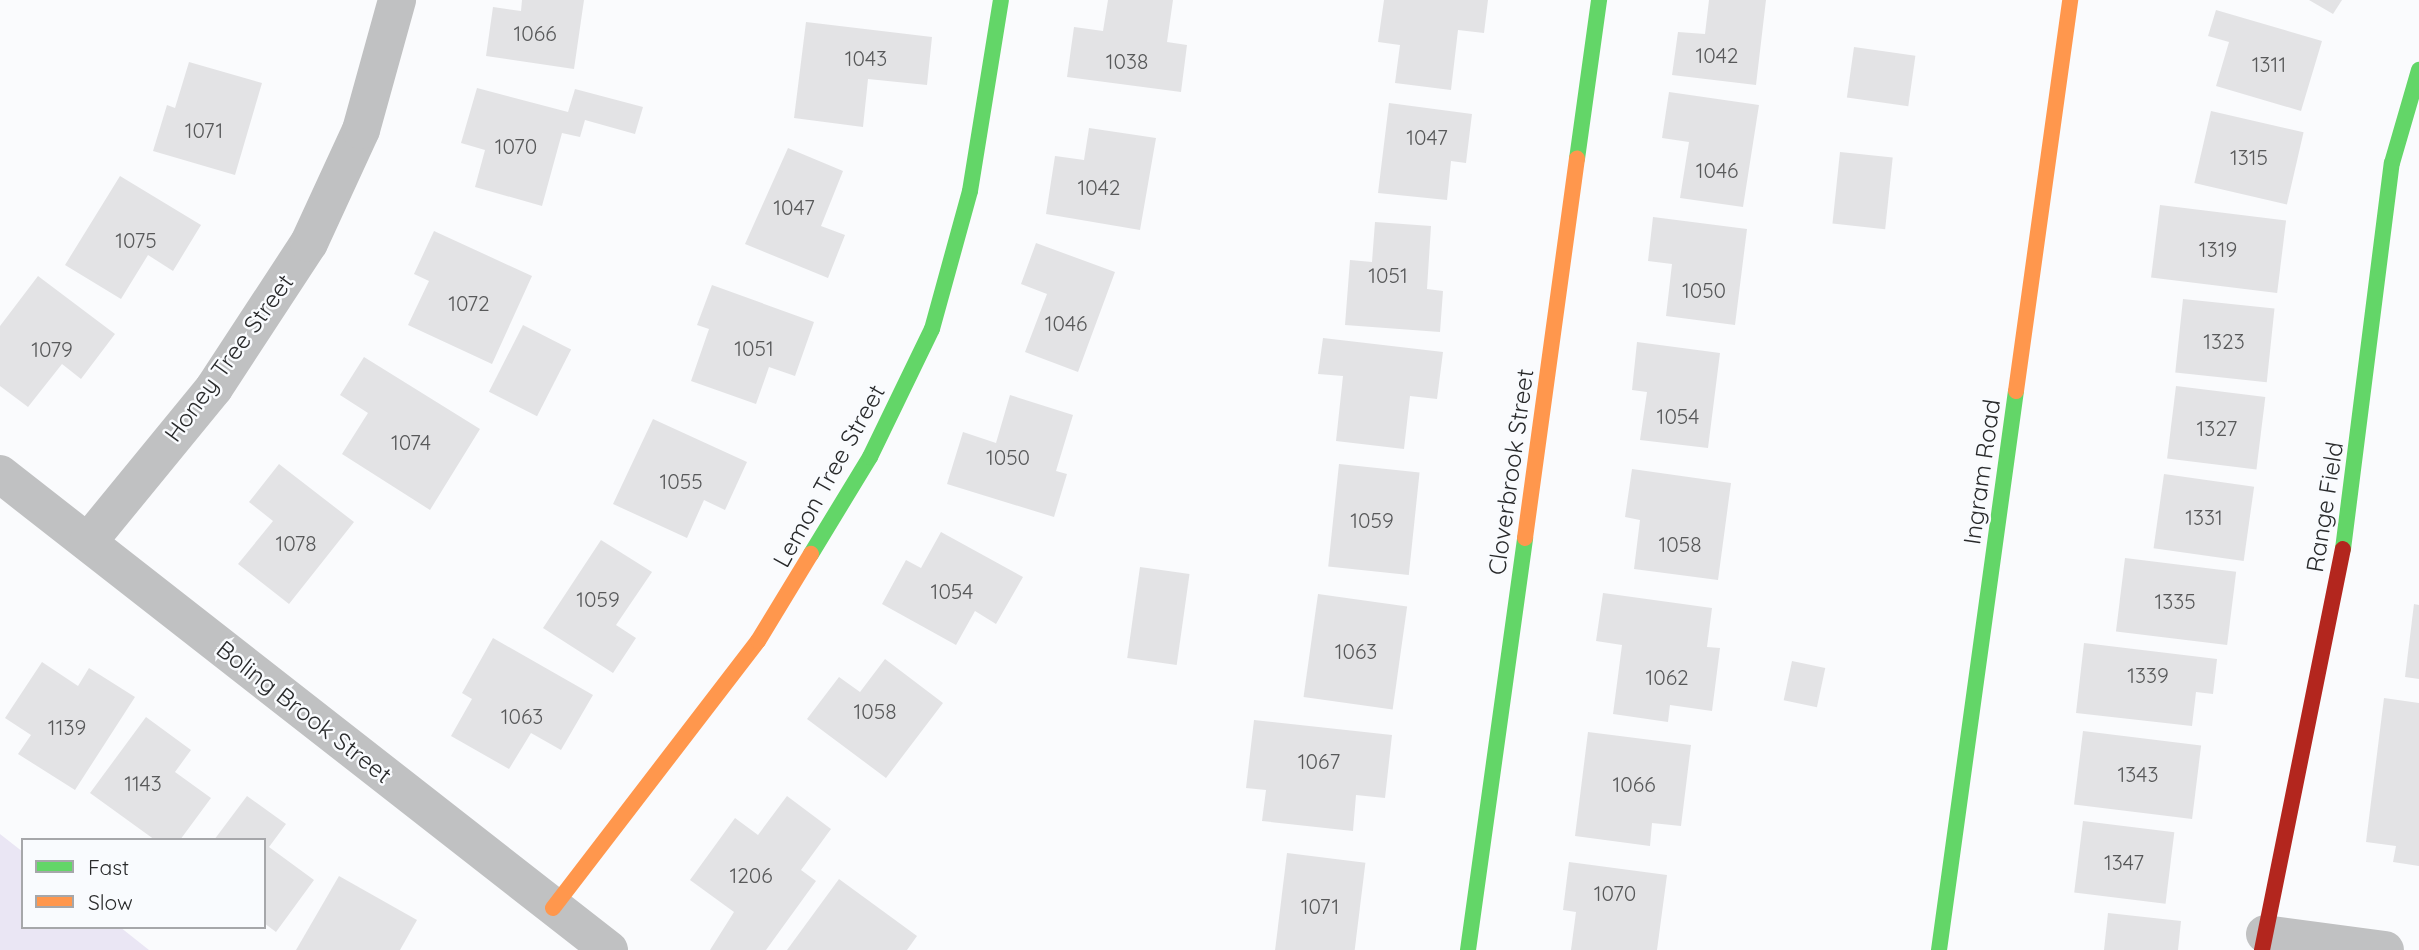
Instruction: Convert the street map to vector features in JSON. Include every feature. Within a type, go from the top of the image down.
[{"type":"street","name":"Honey Tree Street","points":[[88,542],[214,388],[309,243],[361,130],[397,0]]},
{"type":"street","name":"Lemon Tree Street","points":[[554,908],[758,641],[870,457],[932,329],[970,191],[1001,0]]},
{"type":"street","name":"Cloverbrook Street","points":[[1468,950],[1599,0]]},
{"type":"street","name":"Ingram Road","points":[[1939,950],[2070,0]]},
{"type":"street","name":"Range Field","points":[[2264,942],[2351,510],[2392,163],[2419,70]]},
{"type":"street","name":"Boling Brook Street","points":[[0,474],[609,950]]},
{"type":"street","points":[[2264,942],[2385,950]]},
{"type":"shaded area","points":[[0,834],[21,850],[21,929],[123,929],[149,950],[0,950]]},
{"type":"building","points":[[522,0],[584,0],[574,69],[486,56],[493,7],[521,11]]},
{"type":"building","points":[[1108,0],[1173,0],[1167,42],[1187,45],[1181,92],[1067,77],[1074,27],[1103,31]]},
{"type":"building","points":[[1384,0],[1488,0],[1484,33],[1458,30],[1451,90],[1395,83],[1400,45],[1378,42]]},
{"type":"building","points":[[1709,0],[1766,0],[1756,85],[1672,75],[1678,32],[1705,34]]},
{"type":"building","points":[[2309,0],[2342,0],[2333,14]]},
{"type":"building","points":[[2216,10],[2322,41],[2301,111],[2216,86],[2229,42],[2208,36]]},
{"type":"building","points":[[806,22],[932,37],[927,85],[868,79],[863,127],[794,118]]},
{"type":"building","points":[[1854,47],[1915,56],[1908,106],[1847,98]]},
{"type":"building","points":[[189,62],[262,83],[235,175],[153,151],[167,105],[175,108]]},
{"type":"building","points":[[477,88],[568,112],[575,89],[643,107],[635,134],[585,120],[580,137],[562,133],[542,206],[475,187],[485,150],[461,143]]},
{"type":"building","points":[[1669,92],[1759,105],[1743,207],[1680,198],[1689,142],[1662,138]]},
{"type":"building","points":[[1389,103],[1472,114],[1466,163],[1451,161],[1447,200],[1378,193]]},
{"type":"building","points":[[2211,111],[2304,132],[2287,204],[2194,183]]},
{"type":"building","points":[[1089,128],[1156,138],[1140,230],[1046,214],[1055,156],[1084,160]]},
{"type":"building","points":[[788,148],[843,171],[821,226],[845,235],[828,278],[745,244]]},
{"type":"building","points":[[1840,152],[1893,158],[1885,229],[1832,224]]},
{"type":"building","points":[[120,176],[201,225],[173,271],[148,255],[121,299],[65,265]]},
{"type":"building","points":[[2160,205],[2286,220],[2277,293],[2151,277]]},
{"type":"building","points":[[1653,217],[1747,229],[1735,325],[1666,316],[1672,264],[1648,261]]},
{"type":"building","points":[[1375,222],[1431,226],[1427,289],[1443,291],[1440,332],[1345,325],[1350,260],[1372,262]]},
{"type":"building","points":[[434,231],[532,276],[492,364],[408,325],[429,281],[414,274]]},
{"type":"building","points":[[1036,243],[1115,272],[1078,372],[1025,352],[1047,294],[1021,284]]},
{"type":"building","points":[[38,276],[115,334],[81,379],[62,364],[28,407],[0,386],[0,326]]},
{"type":"building","points":[[712,285],[814,322],[795,376],[769,367],[756,404],[691,381],[709,329],[697,325]]},
{"type":"building","points":[[2183,299],[2274,309],[2267,382],[2175,373]]},
{"type":"building","points":[[523,325],[571,350],[537,416],[489,392]]},
{"type":"building","points":[[1323,338],[1443,352],[1437,399],[1410,396],[1404,449],[1336,441],[1343,376],[1318,374]]},
{"type":"building","points":[[1637,342],[1720,353],[1708,448],[1640,440],[1647,392],[1632,390]]},
{"type":"building","points":[[364,357],[480,429],[430,510],[342,454],[368,413],[340,395]]},
{"type":"building","points":[[2176,386],[2265,397],[2256,469],[2167,458]]},
{"type":"building","points":[[1010,395],[1073,415],[1056,471],[1067,474],[1054,517],[947,484],[963,432],[996,443]]},
{"type":"building","points":[[653,419],[747,462],[725,510],[704,500],[687,538],[613,504]]},
{"type":"building","points":[[279,464],[354,522],[289,604],[238,564],[273,521],[249,502]]},
{"type":"building","points":[[1339,464],[1420,472],[1409,575],[1328,566]]},
{"type":"building","points":[[1632,469],[1731,483],[1718,580],[1634,569],[1640,520],[1625,517]]},
{"type":"building","points":[[2164,474],[2254,487],[2244,561],[2154,548]]},
{"type":"building","points":[[941,532],[1023,577],[996,624],[975,611],[956,645],[882,604],[906,560],[921,568]]},
{"type":"building","points":[[601,540],[652,572],[616,625],[636,638],[613,673],[543,628]]},
{"type":"building","points":[[2125,558],[2236,572],[2227,645],[2116,631]]},
{"type":"building","points":[[1140,567],[1190,574],[1177,665],[1127,658]]},
{"type":"building","points":[[1603,593],[1712,608],[1707,647],[1720,648],[1712,711],[1670,705],[1668,722],[1613,714],[1622,645],[1596,641]]},
{"type":"building","points":[[1318,594],[1407,607],[1393,710],[1304,697]]},
{"type":"building","points":[[2414,604],[2419,605],[2419,679],[2405,677]]},
{"type":"building","points":[[493,638],[593,695],[561,750],[531,733],[509,769],[451,736],[472,699],[462,693]]},
{"type":"building","points":[[2084,643],[2217,659],[2213,694],[2196,692],[2192,726],[2076,713]]},
{"type":"building","points":[[885,659],[943,703],[886,778],[807,719],[839,677],[860,692]]},
{"type":"building","points":[[1792,661],[1825,668],[1817,707],[1784,700]]},
{"type":"building","points":[[42,662],[78,686],[89,668],[135,697],[75,790],[18,754],[31,735],[5,718]]},
{"type":"building","points":[[2384,698],[2419,703],[2419,866],[2393,862],[2396,846],[2366,842]]},
{"type":"building","points":[[146,717],[191,750],[175,772],[211,798],[181,838],[152,838],[90,793]]},
{"type":"building","points":[[1254,720],[1392,735],[1385,798],[1356,795],[1353,831],[1262,821],[1266,790],[1246,788]]},
{"type":"building","points":[[2083,731],[2201,746],[2192,819],[2074,804]]},
{"type":"building","points":[[1588,732],[1691,745],[1681,826],[1652,823],[1650,846],[1575,836]]},
{"type":"building","points":[[247,796],[286,824],[269,847],[314,880],[276,932],[266,924],[266,838],[216,838]]},
{"type":"building","points":[[787,796],[831,829],[801,870],[816,881],[766,950],[710,950],[734,912],[690,880],[735,818],[758,835]]},
{"type":"building","points":[[2083,821],[2174,832],[2166,904],[2074,892]]},
{"type":"building","points":[[1287,853],[1365,863],[1355,950],[1275,950]]},
{"type":"building","points":[[1569,862],[1667,875],[1657,950],[1571,950],[1576,912],[1563,910]]},
{"type":"building","points":[[339,876],[417,920],[400,950],[296,950]]},
{"type":"building","points":[[839,879],[917,936],[907,950],[787,950]]},
{"type":"building","points":[[2108,913],[2181,921],[2178,950],[2104,950]]},
{"type":"traffic: fast","points":[[811,554],[870,457],[932,329],[970,191],[1001,0]]},
{"type":"traffic: fast","points":[[1577,159],[1599,0]]},
{"type":"traffic: fast","points":[[2343,549],[2392,163],[2419,70]]},
{"type":"traffic: fast","points":[[1939,950],[2016,391]]},
{"type":"traffic: fast","points":[[1468,950],[1525,538]]},
{"type":"traffic: slow","points":[[2016,391],[2070,0]]},
{"type":"traffic: slow","points":[[1525,538],[1577,159]]},
{"type":"traffic: slow","points":[[553,908],[758,641],[811,554]]},
{"type":"traffic: jam","points":[[2262,950],[2343,549]]}]
